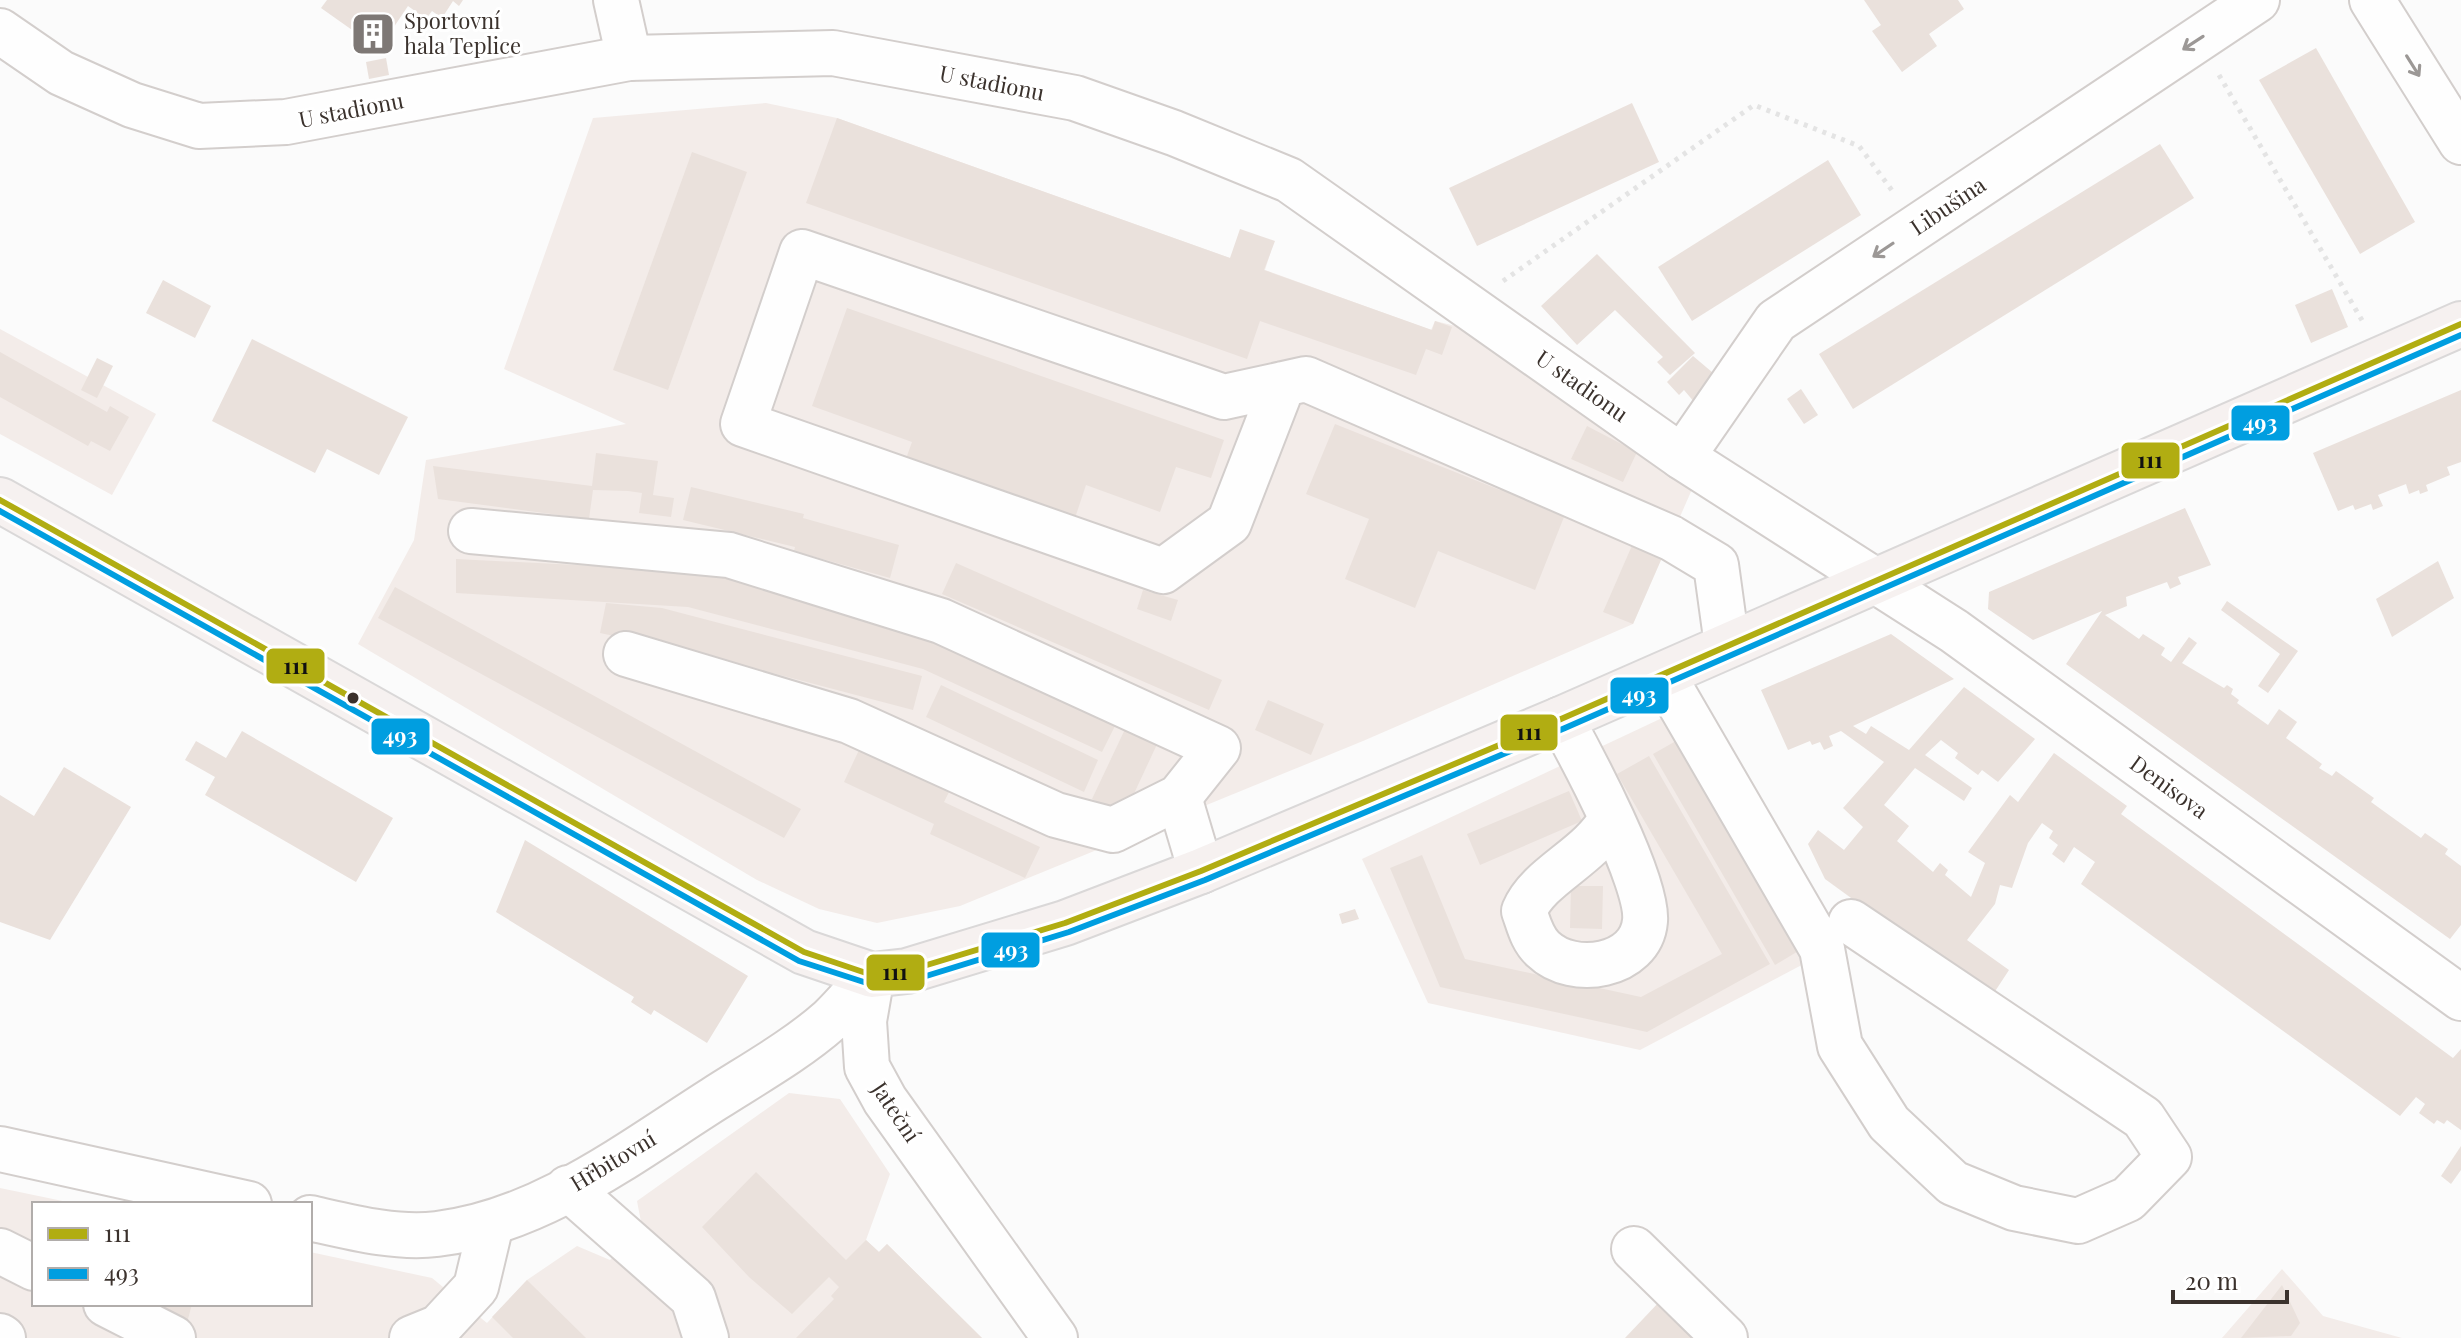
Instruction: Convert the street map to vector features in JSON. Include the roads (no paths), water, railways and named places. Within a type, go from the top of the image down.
[{"type":"main road","points":[[0,500],[804,952],[872,975],[907,971],[1065,923],[1201,871],[1663,675],[2461,324]]},
{"type":"street","points":[[616,0],[629,58]]},
{"type":"street","name":"Libušina","points":[[1682,457],[1776,321],[2257,0]]},
{"type":"street","points":[[2372,0],[2461,142]]},
{"type":"street","name":"U stadionu","points":[[0,31],[61,73],[132,105],[199,126],[286,122],[629,58],[833,53],[1075,98],[1289,180],[1682,457],[1876,579]]},
{"type":"street","points":[[1283,384],[1229,523],[1163,571],[743,424],[802,252],[1224,397],[1283,384],[1306,379],[1671,538],[1716,565],[1727,645]]},
{"type":"street","points":[[471,531],[729,555],[941,621],[1218,748],[1179,797],[1113,830],[1056,815],[849,721],[626,654]]},
{"type":"street","name":"Denisova","points":[[1876,579],[1954,631],[2461,998]]},
{"type":"street","points":[[1663,675],[1822,949],[1840,1046],[1889,1123],[1953,1183],[2014,1208],[2078,1221],[2128,1199],[2169,1157],[2143,1118],[1851,922]]},
{"type":"street","points":[[1561,719],[1611,819]]},
{"type":"street","points":[[1179,797],[1201,871]]},
{"type":"street","name":"Hřbitovní","points":[[312,1218],[402,1234],[433,1235],[491,1224],[568,1188],[779,1057],[830,1020],[872,975]]},
{"type":"street","name":"Jateční","points":[[872,975],[864,1021],[867,1067],[885,1100],[1055,1338]]},
{"type":"street","points":[[0,1149],[240,1202]]},
{"type":"street","points":[[568,1188],[693,1298],[706,1338]]},
{"type":"street","points":[[412,1338],[439,1327],[476,1287],[491,1224]]},
{"type":"street","points":[[1634,1249],[1725,1338]]},
{"type":"street","points":[[0,1251],[32,1267]]},
{"type":"street","points":[[110,1306],[173,1338]]},
{"type":"place","name":"Sportovní hala Teplice","points":[[373,34]]}]
